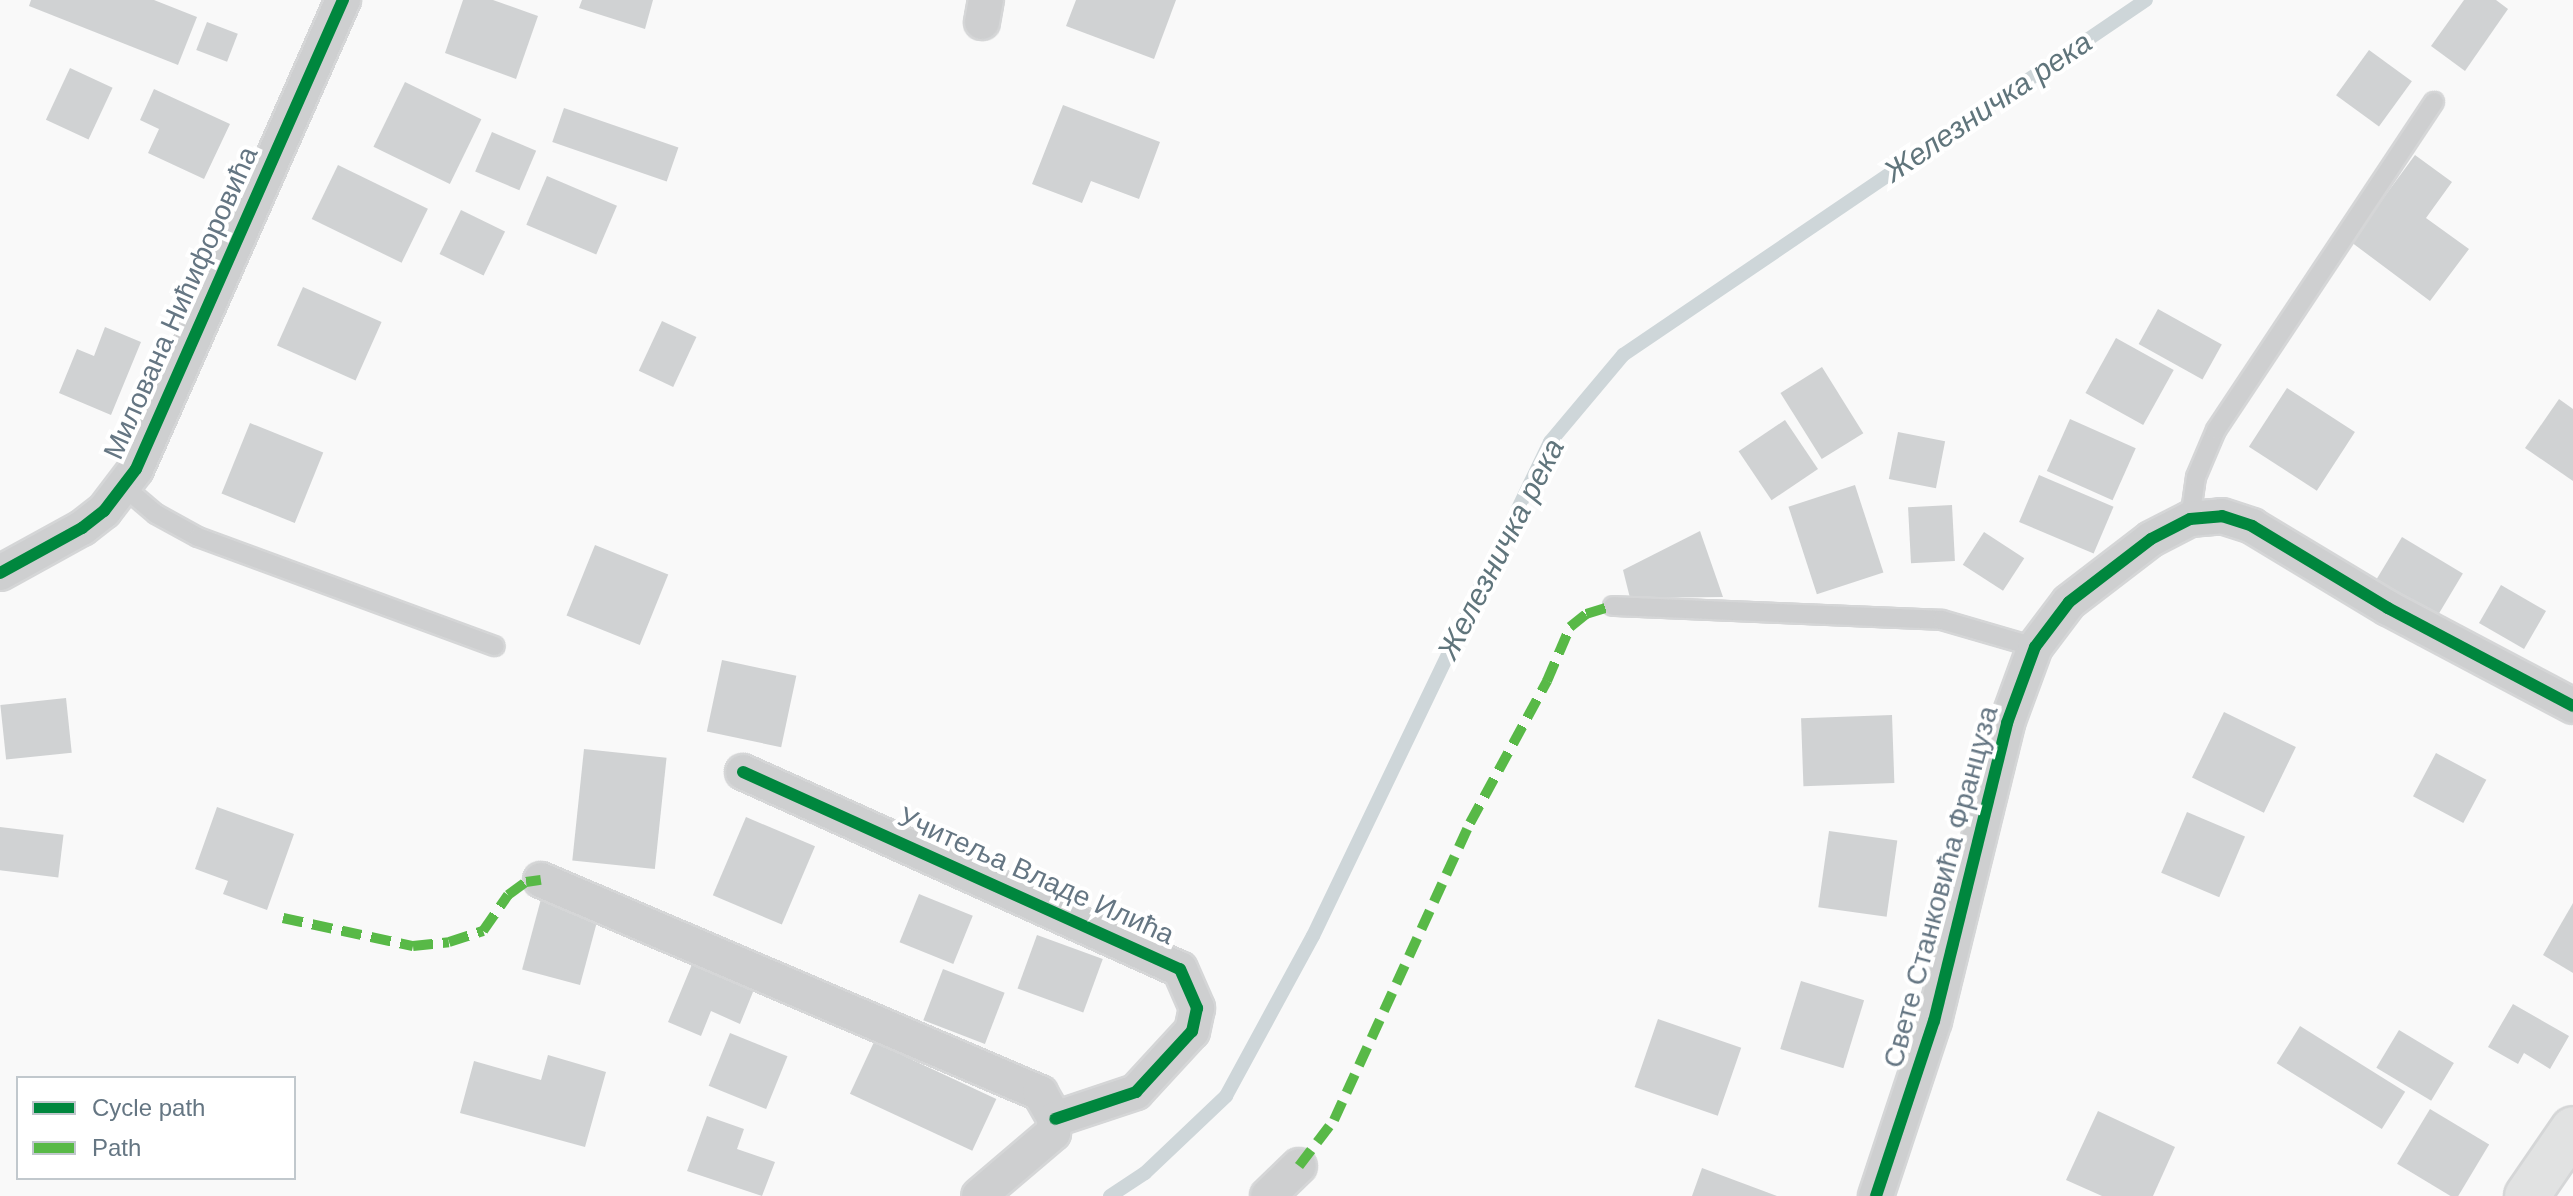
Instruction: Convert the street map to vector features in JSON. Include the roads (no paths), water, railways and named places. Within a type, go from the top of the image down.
[{"type":"street","name":"Милована Нићифоровића","points":[[0,573],[82,528],[123,486],[148,444],[343,0]]},
{"type":"street","name":"Свете Станковића Француза","points":[[1876,1196],[1934,1021],[2007,723],[2035,647],[2069,602],[2151,539],[2190,519],[2222,516],[2252,526],[2388,608],[2573,706]]},
{"type":"street","name":"Учитеља Владе Илића","points":[[743,772],[1180,969],[1197,1008],[1184,1042],[1136,1092],[1055,1119]]},
{"type":"street","points":[[541,880],[1021,1082],[1040,1093],[1055,1119],[1053,1133],[979,1196]]},
{"type":"street","points":[[2527,1196],[2573,1129]]},
{"type":"street","points":[[1268,1196],[1299,1166]]},
{"type":"lane","points":[[2190,519],[2196,477],[2216,430],[2434,102]]},
{"type":"lane","points":[[123,486],[156,514],[198,537],[495,646]]},
{"type":"lane","points":[[1613,606],[1942,620],[2035,647]]},
{"type":"waterway","name":"Железничка река","points":[[1110,1196],[1145,1173],[1226,1096],[1313,936],[1550,442],[1623,355],[2146,0]]}]
